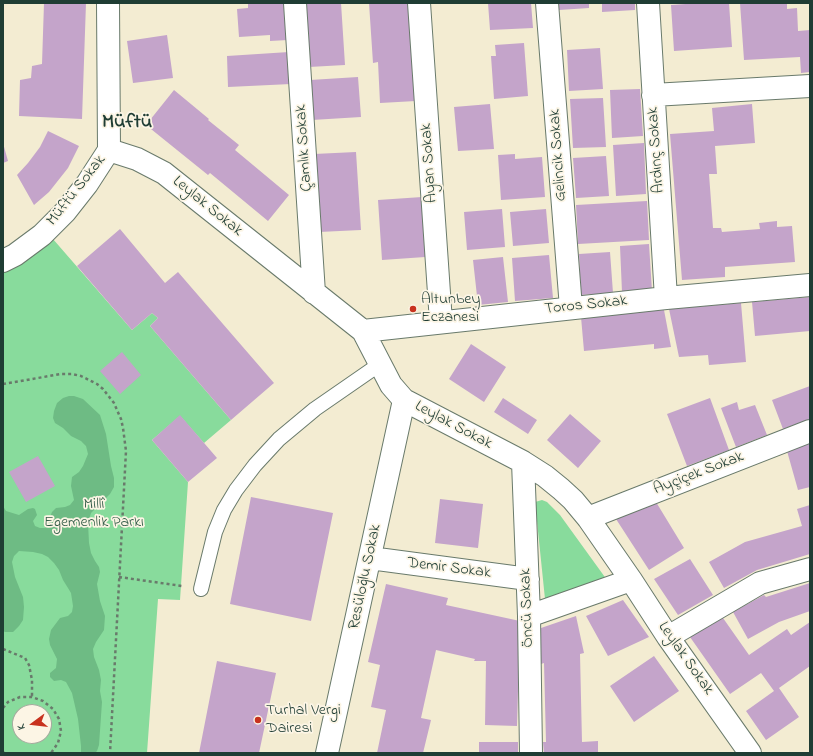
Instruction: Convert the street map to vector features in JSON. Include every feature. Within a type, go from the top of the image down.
[{"type":"street","name":"Müftü Sokak","points":[[3,261],[15,255],[42,235],[65,212],[109,150],[108,3]]},
{"type":"street","name":"Çamlık Sokak","points":[[295,3],[314,293]]},
{"type":"street","name":"Ayan Sokak","points":[[419,3],[442,322]]},
{"type":"street","name":"Gelincik Sokak","points":[[547,3],[571,308]]},
{"type":"street","name":"Ardınç Sokak","points":[[648,3],[666,298]]},
{"type":"street","points":[[653,95],[810,86]]},
{"type":"street","name":"Leylak Sokak","points":[[109,150],[137,159],[164,173],[363,332],[391,386],[404,400],[523,462],[561,488],[588,518],[750,753]]},
{"type":"street","name":"Toros Sokak","points":[[363,332],[666,298],[810,285]]},
{"type":"street","name":"Resüloğlu Sokak","points":[[327,753],[404,400]]},
{"type":"street","name":"Ayçiçek Sokak","points":[[588,518],[810,431]]},
{"type":"street","name":"Öncü Sokak","points":[[523,462],[528,579],[532,753]]},
{"type":"street","name":"Demir Sokak","points":[[370,558],[528,579]]},
{"type":"street","points":[[668,636],[760,583],[810,568]]},
{"type":"street","points":[[529,616],[631,580]]},
{"type":"lane","points":[[201,589],[215,532],[224,510],[236,490],[255,465],[279,439],[316,409],[380,364]]},
{"type":"path","points":[[3,384],[61,374],[81,376],[97,384],[103,389],[114,403],[124,428],[126,451],[110,753]]},
{"type":"path","points":[[119,577],[201,589]]},
{"type":"path","points":[[3,649],[24,658],[27,662],[32,680],[32,697]]},
{"type":"path","points":[[3,708],[8,702],[20,697],[32,697],[43,701],[53,709],[59,719],[61,731],[58,743],[51,753]]},
{"type":"green space","name":"Millî Egemenlik Parkı","points":[[46,231],[132,330],[152,313],[158,318],[150,326],[231,420],[204,443],[180,416],[152,440],[188,482],[180,600],[158,599],[147,753],[3,753],[3,261]]},
{"type":"green space","points":[[69,396],[83,399],[100,415],[106,434],[114,478],[114,487],[110,494],[91,513],[88,523],[91,553],[99,567],[100,572],[97,584],[100,601],[105,616],[104,630],[93,649],[101,680],[100,691],[102,702],[99,745],[95,753],[81,753],[78,719],[72,693],[66,682],[61,680],[54,681],[50,677],[50,673],[56,668],[57,659],[50,645],[49,639],[51,630],[60,618],[68,616],[72,612],[73,606],[71,593],[59,570],[48,557],[33,552],[19,551],[14,556],[12,562],[15,577],[23,597],[23,620],[13,632],[3,631],[3,506],[6,511],[19,515],[28,509],[35,509],[37,515],[33,521],[35,526],[45,528],[49,524],[52,512],[56,508],[70,505],[74,500],[71,486],[72,477],[79,472],[88,454],[86,446],[55,423],[53,418],[57,403],[63,398]]},
{"type":"green space","points":[[542,500],[547,502],[560,515],[607,580],[545,599],[535,502]]},
{"type":"building","points":[[44,3],[86,3],[82,119],[19,116],[20,80],[31,78],[32,66],[42,64]]},
{"type":"building","points":[[248,3],[286,3],[288,40],[270,41],[270,35],[239,37],[237,9],[248,8]]},
{"type":"building","points":[[305,3],[341,3],[345,65],[309,67]]},
{"type":"building","points":[[369,3],[410,3],[416,101],[380,103],[378,62],[373,63]]},
{"type":"building","points":[[488,3],[531,3],[533,28],[490,30]]},
{"type":"building","points":[[558,3],[589,3],[589,8],[559,10]]},
{"type":"building","points":[[602,3],[635,3],[635,10],[602,12]]},
{"type":"building","points":[[729,3],[732,47],[674,51],[671,5]]},
{"type":"building","points":[[740,3],[787,3],[787,9],[797,8],[798,31],[810,30],[810,72],[801,73],[800,57],[744,60]]},
{"type":"building","points":[[167,35],[173,78],[133,83],[127,41]]},
{"type":"building","points":[[524,43],[528,96],[494,99],[491,56],[496,56],[495,45]]},
{"type":"building","points":[[600,48],[603,89],[569,91],[567,50]]},
{"type":"building","points":[[289,52],[291,84],[228,87],[227,56]]},
{"type":"building","points":[[358,77],[361,117],[312,120],[310,80]]},
{"type":"building","points":[[640,89],[643,136],[612,138],[610,90]]},
{"type":"building","points":[[174,90],[239,145],[235,150],[289,195],[268,221],[210,173],[208,175],[146,125]]},
{"type":"building","points":[[603,98],[606,147],[573,148],[570,99]]},
{"type":"building","points":[[490,104],[494,149],[458,151],[454,107]]},
{"type":"building","points":[[752,104],[755,143],[715,146],[717,174],[709,174],[713,228],[721,228],[722,232],[760,229],[759,223],[777,221],[777,227],[792,226],[795,262],[725,267],[725,277],[682,280],[670,134],[714,131],[712,108]]},
{"type":"building","points":[[48,131],[79,146],[68,168],[49,192],[34,205],[17,175],[40,147]]},
{"type":"building","points":[[3,143],[8,161],[3,163]]},
{"type":"building","points":[[644,143],[646,194],[616,196],[613,145]]},
{"type":"building","points":[[356,152],[361,230],[319,232],[314,154]]},
{"type":"building","points":[[515,154],[515,159],[542,157],[545,197],[501,200],[498,155]]},
{"type":"building","points":[[606,156],[609,196],[576,198],[573,158]]},
{"type":"building","points":[[422,197],[425,257],[382,260],[378,200]]},
{"type":"building","points":[[647,201],[649,240],[578,244],[576,205]]},
{"type":"building","points":[[502,209],[505,247],[467,250],[464,212]]},
{"type":"building","points":[[546,209],[549,243],[513,246],[510,212]]},
{"type":"building","points":[[120,229],[165,283],[178,272],[274,383],[231,420],[150,326],[158,318],[152,313],[132,330],[77,266]]},
{"type":"building","points":[[649,244],[652,291],[622,292],[620,246]]},
{"type":"building","points":[[610,252],[613,293],[581,295],[579,254]]},
{"type":"building","points":[[549,255],[553,298],[515,301],[512,258]]},
{"type":"building","points":[[503,257],[508,302],[478,305],[473,260]]},
{"type":"building","points":[[810,297],[810,331],[755,336],[752,302]]},
{"type":"building","points":[[741,303],[746,362],[709,365],[708,355],[679,357],[669,309]]},
{"type":"building","points":[[664,310],[671,347],[654,349],[654,344],[584,351],[581,317]]},
{"type":"building","points":[[471,344],[506,367],[484,402],[449,379]]},
{"type":"building","points":[[122,352],[141,375],[120,394],[100,371]]},
{"type":"building","points":[[810,386],[810,419],[783,429],[772,400]]},
{"type":"building","points":[[503,398],[537,420],[528,434],[494,412]]},
{"type":"building","points":[[710,398],[729,450],[687,466],[667,414]]},
{"type":"building","points":[[737,402],[739,410],[755,405],[767,435],[736,447],[721,408]]},
{"type":"building","points":[[570,414],[601,441],[578,468],[547,440]]},
{"type":"building","points":[[180,415],[217,458],[188,482],[152,440]]},
{"type":"building","points":[[810,441],[810,487],[798,490],[787,451]]},
{"type":"building","points":[[38,456],[55,486],[26,502],[9,472]]},
{"type":"building","points":[[251,497],[333,513],[311,621],[230,604]]},
{"type":"building","points":[[440,499],[483,504],[478,548],[435,543]]},
{"type":"building","points":[[656,502],[684,548],[649,570],[616,519]]},
{"type":"building","points":[[810,505],[810,554],[757,570],[724,588],[709,562],[745,542],[802,526],[797,509]]},
{"type":"building","points":[[690,559],[713,595],[678,615],[654,579]]},
{"type":"building","points":[[810,583],[810,611],[779,622],[748,639],[733,612],[764,595],[766,597]]},
{"type":"building","points":[[386,584],[448,598],[446,605],[520,621],[517,726],[485,725],[486,661],[474,661],[475,659],[436,650],[421,718],[431,720],[423,753],[377,753],[386,710],[371,707],[380,665],[368,662]]},
{"type":"building","points":[[623,600],[649,637],[608,656],[586,616]]},
{"type":"building","points":[[576,616],[584,653],[580,654],[582,742],[598,741],[598,753],[544,753],[543,742],[546,742],[544,663],[541,664],[541,628]]},
{"type":"building","points":[[723,618],[749,655],[787,629],[791,635],[810,622],[810,666],[779,688],[799,717],[766,740],[746,711],[774,691],[761,673],[730,694],[690,637]]},
{"type":"building","points":[[654,656],[679,691],[634,722],[610,686]]},
{"type":"building","points":[[217,661],[276,673],[259,753],[199,753]]},
{"type":"building","points":[[479,742],[518,742],[518,753],[479,753]]},
{"type":"place","name":"Altunbey Eczanesi","points":[[413,309]]},
{"type":"place","name":"Turhal Vergi Dairesi","points":[[258,720]]},
{"type":"district","name":"Müftü","points":[[127,124]]}]
